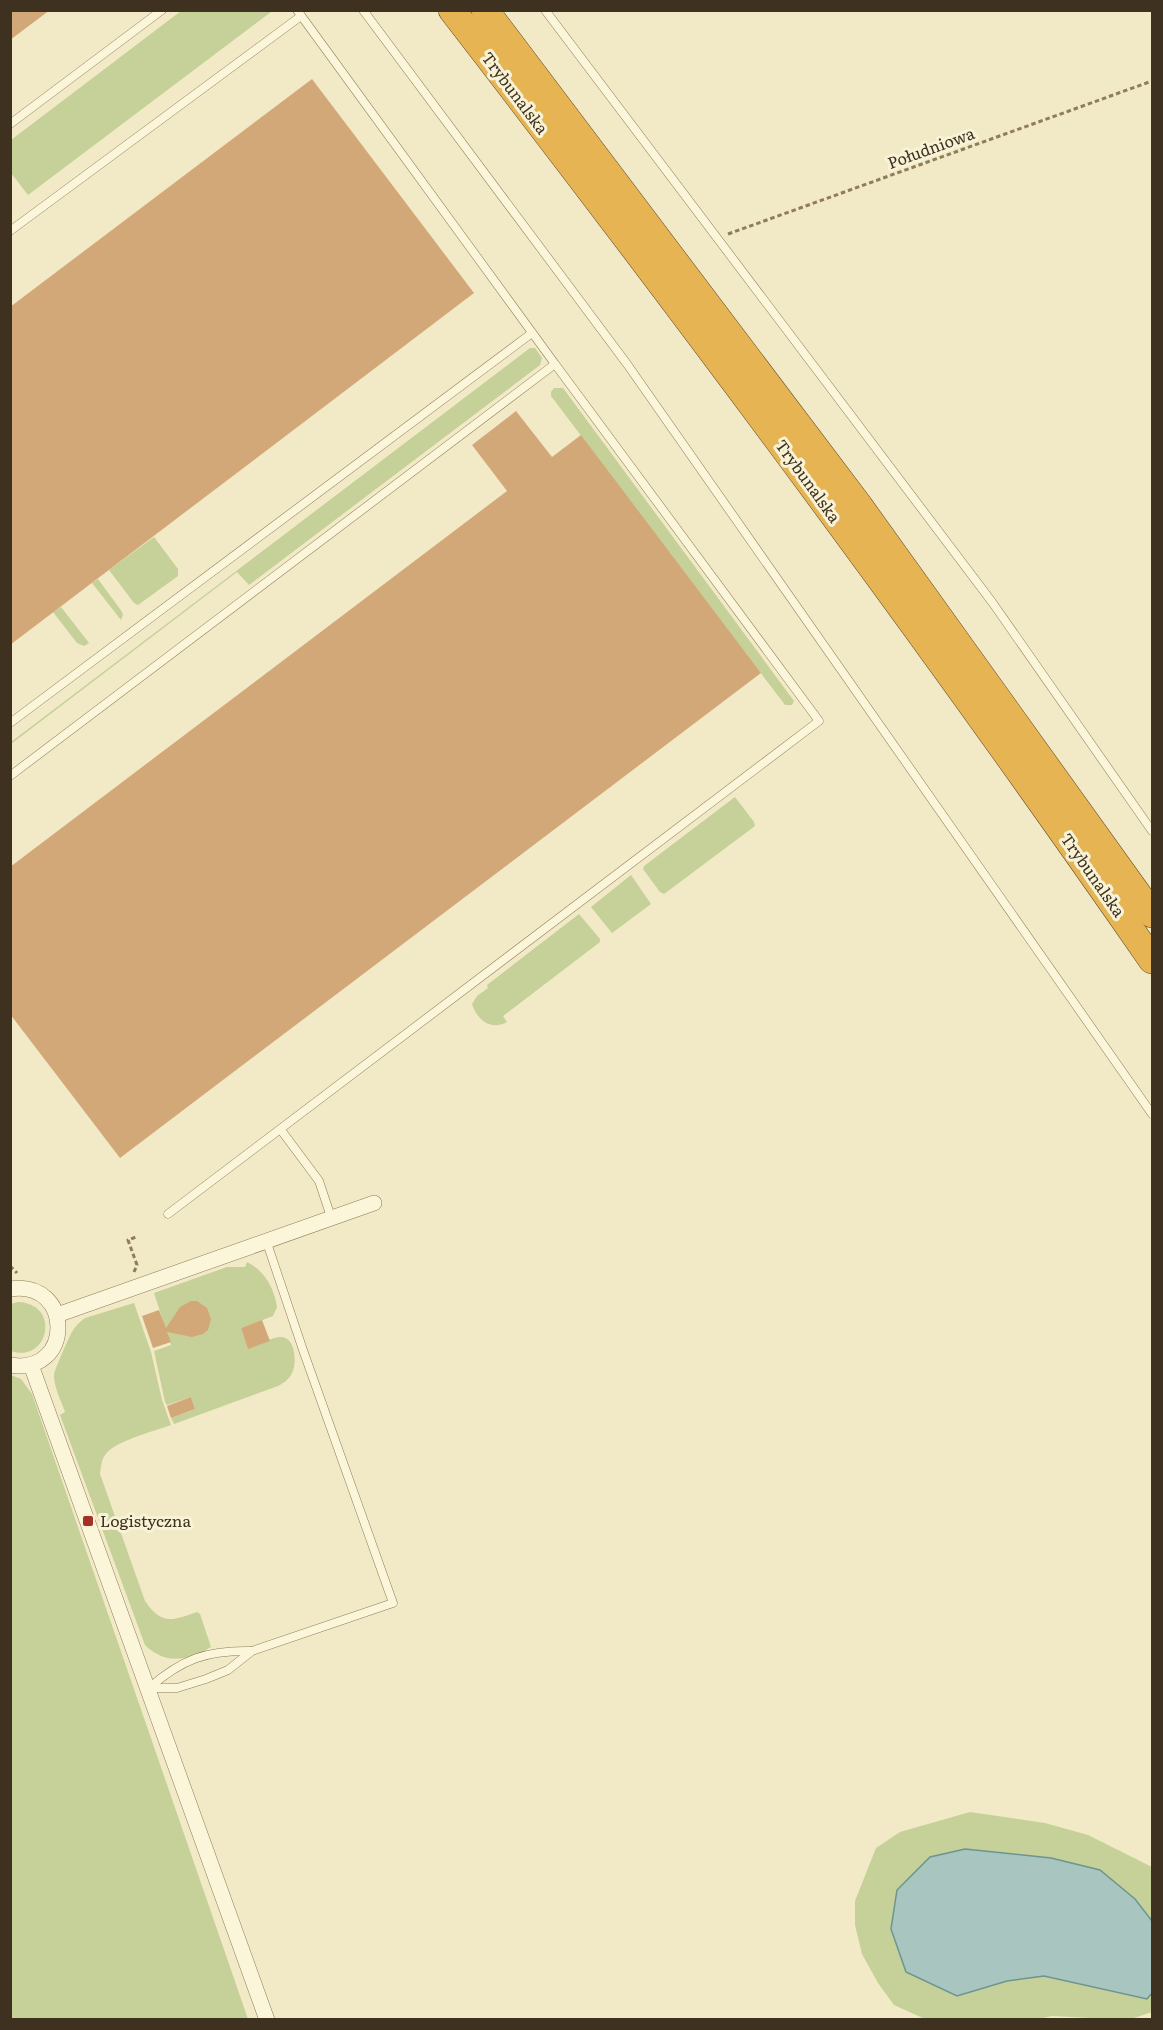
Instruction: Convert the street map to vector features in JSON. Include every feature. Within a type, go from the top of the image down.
[{"type":"highway","name":"Trybunalska","points":[[452,10],[741,389],[1037,794],[1152,960]]},
{"type":"highway","name":"Trybunalska","points":[[485,10],[679,264],[860,507],[1152,914]]},
{"type":"street","points":[[57,1315],[374,1203]]},
{"type":"street","points":[[10,1289],[19,1287],[32,1289],[43,1295],[51,1303],[57,1315],[58,1335],[55,1346],[49,1354],[31,1365],[10,1365]]},
{"type":"street","points":[[31,1365],[267,2019]]},
{"type":"lane","points":[[10,124],[162,10]]},
{"type":"lane","points":[[363,10],[627,364],[1152,1114]]},
{"type":"lane","points":[[545,10],[992,602],[1152,831]]},
{"type":"lane","points":[[10,231],[299,13],[819,721],[168,1214]]},
{"type":"lane","points":[[10,723],[532,333]]},
{"type":"lane","points":[[10,776],[555,364]]},
{"type":"lane","points":[[281,1130],[319,1181],[331,1217]]},
{"type":"lane","points":[[149,1688],[172,1669],[184,1663],[219,1651],[252,1651],[393,1603],[266,1240]]},
{"type":"lane","points":[[149,1688],[177,1688],[207,1679],[228,1670],[252,1651]]},
{"type":"path","name":"Południowa","points":[[718,237],[1152,81]]},
{"type":"path","points":[[134,1273],[137,1265],[128,1240],[136,1237]]},
{"type":"path","points":[[10,1266],[21,1276]]},
{"type":"green space","points":[[181,11],[271,12],[28,195],[11,173],[11,140]]},
{"type":"green space","points":[[530,348],[535,348],[542,358],[540,365],[249,585],[237,572],[11,744],[11,742]]},
{"type":"green space","points":[[554,388],[563,388],[794,701],[792,705],[785,705],[551,396]]},
{"type":"green space","points":[[154,537],[178,569],[178,576],[138,605],[134,603],[109,570]]},
{"type":"green space","points":[[98,579],[123,614],[121,620],[92,583]]},
{"type":"green space","points":[[61,607],[89,643],[84,646],[77,643],[53,612]]},
{"type":"green space","points":[[735,797],[755,826],[664,894],[660,892],[643,869],[644,866]]},
{"type":"green space","points":[[631,875],[651,904],[612,933],[591,907]]},
{"type":"green space","points":[[579,914],[600,939],[600,942],[503,1016],[507,1022],[495,1025],[481,1019],[472,1004],[477,996],[488,988],[487,985]]},
{"type":"green space","points":[[247,1262],[259,1270],[268,1281],[277,1307],[273,1316],[241,1328],[248,1348],[276,1338],[285,1338],[294,1351],[294,1369],[286,1381],[278,1386],[174,1424],[171,1418],[195,1409],[191,1397],[167,1405],[165,1402],[154,1351],[171,1345],[154,1293],[227,1267],[245,1267]]},
{"type":"green space","points":[[18,1302],[32,1305],[41,1312],[45,1322],[45,1332],[41,1342],[34,1349],[24,1353],[11,1351],[11,1304]]},
{"type":"green space","points":[[134,1303],[151,1352],[162,1400],[171,1425],[117,1445],[105,1455],[100,1474],[145,1601],[156,1614],[168,1619],[197,1612],[200,1614],[211,1647],[185,1658],[161,1656],[145,1645],[60,1415],[65,1412],[54,1380],[62,1354],[78,1324],[85,1318]]},
{"type":"green space","points":[[11,1375],[21,1379],[32,1394],[248,2019],[11,2019]]},
{"type":"green space","points":[[970,1812],[1045,1823],[1088,1835],[1152,1867],[1152,2012],[1128,2020],[1052,2016],[1034,2020],[925,2019],[894,2005],[878,1983],[862,1954],[855,1925],[855,1901],[876,1848],[900,1832]]},
{"type":"water","points":[[965,1849],[1051,1858],[1100,1870],[1135,1899],[1152,1921],[1152,1993],[1147,1999],[1044,1976],[1007,1981],[957,1996],[906,1972],[891,1929],[897,1890],[930,1857]]},
{"type":"building","points":[[10,10],[50,10],[10,40]]},
{"type":"building","points":[[312,79],[474,293],[10,645],[10,307]]},
{"type":"building","points":[[516,411],[552,457],[581,435],[761,673],[120,1158],[10,1014],[10,867],[507,491],[472,445]]},
{"type":"building","points":[[191,1301],[197,1301],[207,1308],[211,1319],[208,1330],[192,1337],[167,1332],[171,1342],[153,1348],[142,1316],[159,1310],[166,1328],[180,1307]]},
{"type":"building","points":[[262,1320],[270,1341],[248,1349],[241,1328]]},
{"type":"building","points":[[191,1397],[195,1409],[171,1418],[167,1406]]},
{"type":"place","name":"Logistyczna","points":[[88,1521]]}]
